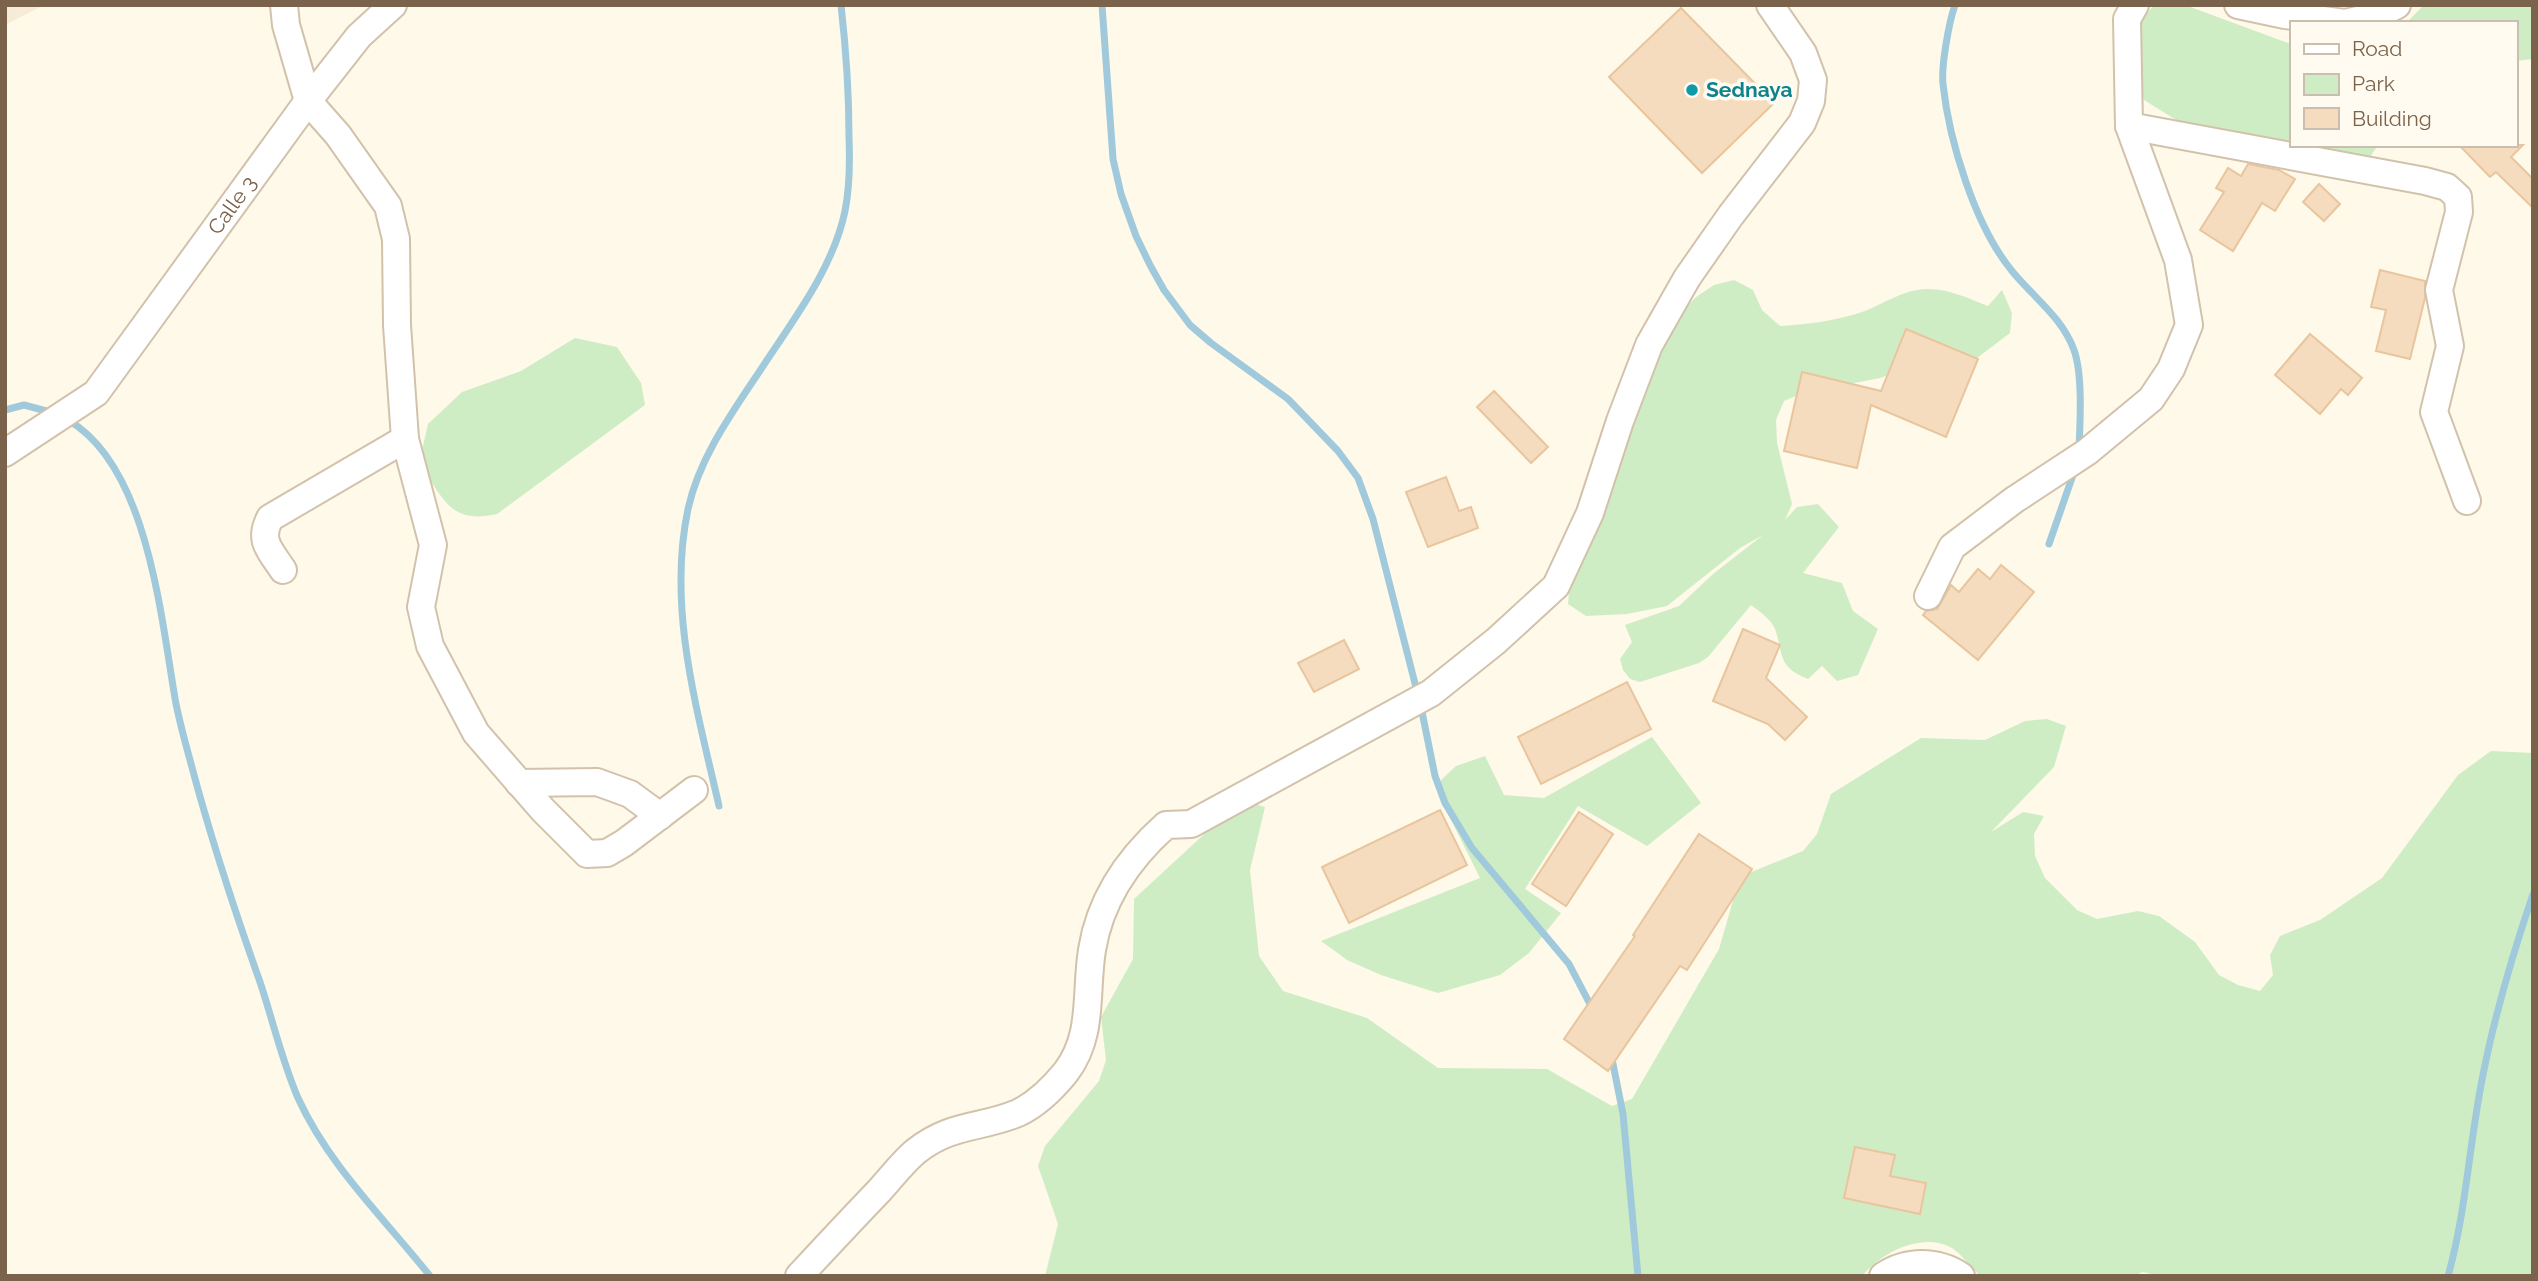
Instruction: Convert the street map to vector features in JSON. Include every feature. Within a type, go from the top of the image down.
[{"type":"street","points":[[284,5],[286,25],[308,101],[338,135],[388,206],[396,239],[397,325],[405,439],[433,545],[421,607],[430,646],[476,733],[519,783],[587,854],[607,853],[624,843],[694,790]]},
{"type":"street","name":"Calle 3","points":[[5,453],[96,393],[308,101],[359,36],[393,5]]},
{"type":"street","points":[[799,1276],[915,1152],[942,1134],[957,1128],[1020,1112],[1034,1104],[1057,1083],[1068,1069],[1085,1037],[1092,948],[1109,895],[1142,846],[1166,825],[1191,824],[1431,693],[1496,641],[1556,586],[1590,513],[1620,421],[1649,345],[1687,278],[1731,215],[1802,123],[1811,101],[1813,80],[1803,54],[1770,5]]},
{"type":"street","points":[[1928,596],[1952,547],[2014,500],[2088,452],[2151,399],[2171,369],[2189,325],[2178,260],[2129,126],[2127,19],[2135,5]]},
{"type":"street","points":[[2238,5],[2330,21]]},
{"type":"street","points":[[2346,21],[2353,5]]},
{"type":"street","points":[[2354,21],[2375,16],[2396,5]]},
{"type":"street","points":[[2129,126],[2426,181],[2447,187],[2458,197],[2459,212],[2439,290],[2450,346],[2434,412],[2467,501]]},
{"type":"street","points":[[284,569],[266,544],[263,531],[270,518],[405,439]]},
{"type":"street","points":[[519,783],[597,782],[630,794],[660,816]]},
{"type":"street","points":[[1883,1276],[1905,1265],[1927,1264],[1938,1265],[1961,1276]]},
{"type":"shaded area","points":[[5,5],[44,5],[5,25]]},
{"type":"green space","points":[[2154,5],[2185,5],[2290,44],[2290,147],[2377,147],[2370,157],[2348,161],[2218,146],[2144,100],[2132,60],[2142,20]]},
{"type":"green space","points":[[2424,5],[2533,5],[2533,59],[2517,61],[2517,21],[2408,21]]},
{"type":"green space","points":[[1734,280],[1753,290],[1762,310],[1780,326],[1844,317],[1865,311],[1902,294],[1925,289],[1949,292],[1988,306],[2002,290],[2012,313],[2010,333],[1977,358],[1936,358],[1880,378],[1803,393],[1784,401],[1776,420],[1777,443],[1792,504],[1785,520],[1797,507],[1818,504],[1839,527],[1803,573],[1842,583],[1853,611],[1878,629],[1858,675],[1837,681],[1822,666],[1808,679],[1791,669],[1783,659],[1773,626],[1751,605],[1708,657],[1699,663],[1640,682],[1630,679],[1623,670],[1620,659],[1632,642],[1625,625],[1679,606],[1713,574],[1763,535],[1740,548],[1667,606],[1627,614],[1586,616],[1568,604],[1574,522],[1580,502],[1669,326],[1696,297],[1714,285]]},
{"type":"green space","points":[[575,338],[617,347],[641,383],[645,405],[497,514],[481,516],[458,512],[442,497],[419,463],[428,424],[462,392],[521,371]]},
{"type":"green space","points":[[2047,719],[2066,726],[2054,767],[1991,832],[2023,812],[2044,816],[2034,834],[2035,856],[2045,878],[2077,910],[2097,919],[2138,911],[2159,916],[2195,942],[2219,975],[2238,985],[2260,991],[2273,975],[2270,955],[2280,936],[2320,920],[2382,878],[2458,775],[2491,751],[2533,753],[2533,1276],[2160,1276],[2143,1272],[2132,1276],[1980,1276],[1952,1248],[1928,1242],[1915,1243],[1891,1253],[1862,1276],[1045,1276],[1058,1224],[1038,1166],[1045,1146],[1099,1081],[1106,1060],[1101,1017],[1133,959],[1134,899],[1241,800],[1265,807],[1250,870],[1259,956],[1283,991],[1367,1018],[1438,1068],[1547,1069],[1612,1106],[1632,1099],[1719,949],[1736,890],[1749,873],[1803,851],[1817,834],[1831,794],[1921,738],[1985,740],[2025,721]]},
{"type":"green space","points":[[1652,737],[1701,803],[1647,846],[1578,806],[1525,889],[1561,913],[1529,953],[1500,975],[1438,993],[1381,975],[1347,960],[1321,941],[1480,878],[1439,796],[1441,780],[1456,766],[1485,756],[1504,795],[1544,798]]},
{"type":"building","name":"Sednaya","points":[[1681,8],[1774,103],[1702,173],[1609,77]]},
{"type":"building","points":[[2523,145],[2511,157],[2533,179],[2533,208],[2496,172],[2490,177],[2461,147]]},
{"type":"building","points":[[2248,164],[2279,170],[2295,179],[2275,211],[2262,203],[2233,251],[2200,230],[2224,192],[2216,188],[2228,168],[2241,176]]},
{"type":"building","points":[[2319,184],[2340,204],[2324,221],[2303,202]]},
{"type":"building","points":[[2380,270],[2425,281],[2425,298],[2410,359],[2376,351],[2386,310],[2371,307]]},
{"type":"building","points":[[1906,329],[1978,359],[1946,437],[1871,405],[1857,468],[1784,451],[1802,372],[1881,391]]},
{"type":"building","points":[[2310,334],[2362,378],[2348,395],[2341,389],[2320,414],[2275,375]]},
{"type":"building","points":[[1494,391],[1548,447],[1531,463],[1477,407]]},
{"type":"building","points":[[1446,477],[1459,511],[1471,507],[1478,528],[1428,547],[1406,492]]},
{"type":"building","points":[[2001,565],[2034,592],[1978,660],[1923,615],[1926,611],[1937,609],[1951,585],[1959,592],[1978,569],[1990,579]]},
{"type":"building","points":[[1743,629],[1780,645],[1766,678],[1807,717],[1785,740],[1768,724],[1713,701]]},
{"type":"building","points":[[1344,640],[1359,669],[1314,692],[1298,663]]},
{"type":"building","points":[[1627,682],[1651,729],[1541,784],[1518,737]]},
{"type":"building","points":[[1440,810],[1467,865],[1349,923],[1322,867]]},
{"type":"building","points":[[1579,812],[1613,834],[1566,906],[1532,884]]},
{"type":"building","points":[[1699,834],[1752,869],[1687,970],[1680,966],[1608,1071],[1564,1039],[1635,936],[1633,935]]},
{"type":"building","points":[[1855,1147],[1895,1155],[1890,1176],[1926,1183],[1920,1214],[1844,1198]]},
{"type":"waterway","points":[[719,806],[687,658],[681,584],[682,546],[688,509],[710,450],[813,289],[840,231],[849,183],[848,88],[841,5]]},
{"type":"waterway","points":[[1102,5],[1113,159],[1121,194],[1150,265],[1164,290],[1190,325],[1288,399],[1338,451],[1358,478],[1373,519],[1421,707],[1435,776],[1445,803],[1472,848],[1569,964],[1592,1008]]},
{"type":"waterway","points":[[1955,5],[1946,44],[1943,76],[1951,131],[1966,182],[1986,231],[2012,271],[2055,317],[2074,350],[2080,386],[2079,450]]},
{"type":"waterway","points":[[5,410],[24,405],[54,413]]},
{"type":"waterway","points":[[68,420],[95,442],[117,472],[134,508],[157,590],[176,704],[198,788],[298,1098],[341,1169],[430,1276]]},
{"type":"waterway","points":[[2049,544],[2074,472]]},
{"type":"waterway","points":[[2448,1276],[2459,1228],[2487,1056],[2504,987],[2533,894]]},
{"type":"waterway","points":[[1611,1054],[1623,1114],[1638,1276]]},
{"type":"place","name":"Sednaya","points":[[1692,90]]}]
